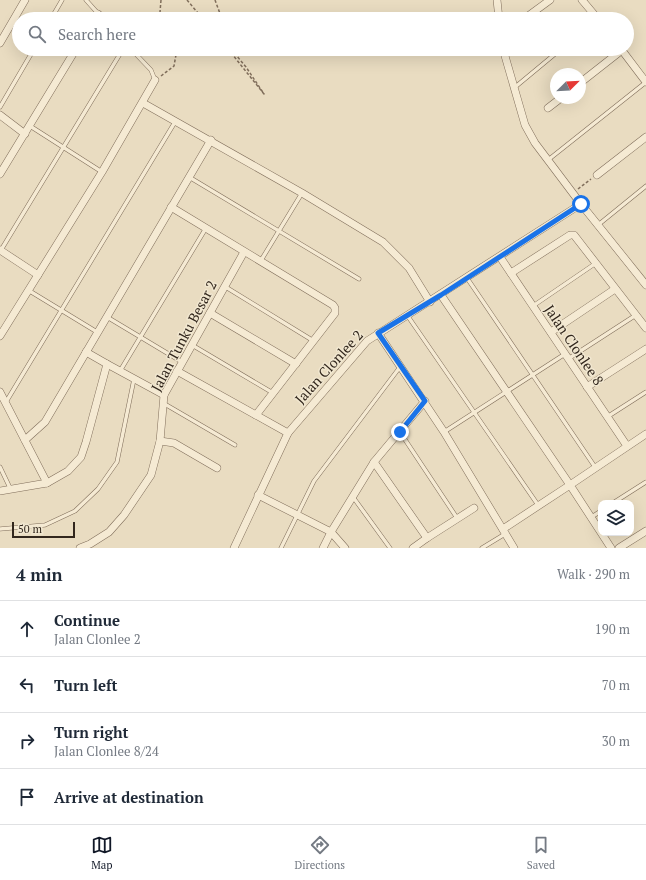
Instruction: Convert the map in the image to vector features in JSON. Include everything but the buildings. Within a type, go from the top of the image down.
[{"type":"street","points":[[18,12],[25,0]]},
{"type":"street","points":[[497,0],[498,12]]},
{"type":"street","points":[[534,12],[550,0]]},
{"type":"street","points":[[582,0],[592,12]]},
{"type":"street","points":[[0,43],[12,22]]},
{"type":"street","points":[[0,174],[72,56]]},
{"type":"street","points":[[506,56],[513,88],[525,125],[535,143],[581,204],[646,285]]},
{"type":"street","points":[[586,78],[613,56]]},
{"type":"street","points":[[626,56],[646,82]]},
{"type":"street","points":[[0,336],[102,172],[156,80]]},
{"type":"street","points":[[143,103],[211,140],[383,242],[409,268],[430,302]]},
{"type":"street","points":[[548,108],[553,104]]},
{"type":"street","points":[[0,115],[24,134]]},
{"type":"street","points":[[597,175],[646,137]]},
{"type":"street","points":[[25,440],[45,422],[211,140]]},
{"type":"street","name":"Jalan Clonlee 2","points":[[234,548],[288,433],[367,341],[581,204]]},
{"type":"street","points":[[172,206],[260,262],[333,305],[335,308],[335,313],[312,340],[296,364],[256,415]]},
{"type":"street","points":[[511,273],[570,235],[574,235],[646,328]]},
{"type":"street","points":[[0,250],[38,275]]},
{"type":"street","name":"Jalan Tunku Besar 2","points":[[80,548],[101,538],[124,515],[151,475],[160,441],[164,399],[182,362],[244,252]]},
{"type":"street","name":"Jalan Clonlee 8","points":[[500,257],[627,446]]},
{"type":"street","points":[[551,332],[616,289]]},
{"type":"street","points":[[441,295],[611,548]]},
{"type":"street","points":[[210,313],[296,364]]},
{"type":"street","points":[[378,333],[425,401],[514,548]]},
{"type":"street","points":[[587,387],[646,349]]},
{"type":"street","points":[[86,352],[134,379],[164,399]]},
{"type":"street","points":[[0,491],[47,483],[68,471],[81,457],[106,364]]},
{"type":"street","points":[[177,372],[288,433]]},
{"type":"street","points":[[0,392],[47,483]]},
{"type":"street","points":[[323,548],[331,532],[374,462],[425,401]]},
{"type":"street","points":[[504,531],[538,505],[646,434]]},
{"type":"street","points":[[160,441],[174,444],[217,468]]},
{"type":"street","points":[[374,462],[427,538]]},
{"type":"street","points":[[258,495],[331,532],[345,548]]},
{"type":"street","points":[[413,548],[474,508]]},
{"type":"street","points":[[619,548],[646,531]]},
{"type":"lane","points":[[55,12],[62,0]]},
{"type":"lane","points":[[86,0],[94,12]]},
{"type":"lane","points":[[0,107],[30,56]]},
{"type":"lane","points":[[0,250],[64,148],[119,56]]},
{"type":"lane","points":[[138,56],[151,70],[156,80]]},
{"type":"lane","points":[[513,88],[552,56]]},
{"type":"lane","points":[[548,160],[646,82]]},
{"type":"lane","points":[[5,402],[176,121]]},
{"type":"lane","points":[[30,126],[102,172]]},
{"type":"lane","points":[[189,178],[360,279]]},
{"type":"lane","points":[[598,225],[646,186]]},
{"type":"lane","points":[[260,262],[302,193]]},
{"type":"lane","points":[[120,371],[206,228]]},
{"type":"lane","points":[[533,306],[596,263]]},
{"type":"lane","points":[[467,278],[595,467]]},
{"type":"lane","points":[[224,286],[312,340]]},
{"type":"lane","points":[[28,290],[98,332]]},
{"type":"lane","points":[[407,315],[538,505]]},
{"type":"lane","points":[[444,432],[532,375],[636,315]]},
{"type":"lane","points":[[107,317],[182,362]]},
{"type":"lane","points":[[192,345],[273,393]]},
{"type":"lane","points":[[281,548],[314,481],[401,367]]},
{"type":"lane","points":[[0,529],[45,526],[75,511],[98,489],[117,462],[134,379]]},
{"type":"lane","points":[[607,417],[646,392]]},
{"type":"lane","points":[[164,399],[235,445]]},
{"type":"lane","points":[[400,432],[457,518]]},
{"type":"lane","points":[[0,467],[12,490]]},
{"type":"lane","points":[[618,500],[646,482]]},
{"type":"lane","points":[[353,496],[390,548]]},
{"type":"lane","points":[[590,518],[598,513]]},
{"type":"lane","points":[[482,548],[504,531]]},
{"type":"path","points":[[160,12],[161,0]]},
{"type":"path","points":[[187,0],[197,12]]},
{"type":"path","points":[[215,0],[219,12]]},
{"type":"path","points":[[156,80],[174,66],[176,56]]},
{"type":"path","points":[[234,56],[264,94],[237,56]]},
{"type":"path","points":[[573,192],[597,175]]},
{"type":"route","points":[[400,432],[425,401],[378,333],[441,295],[581,204]]}]
